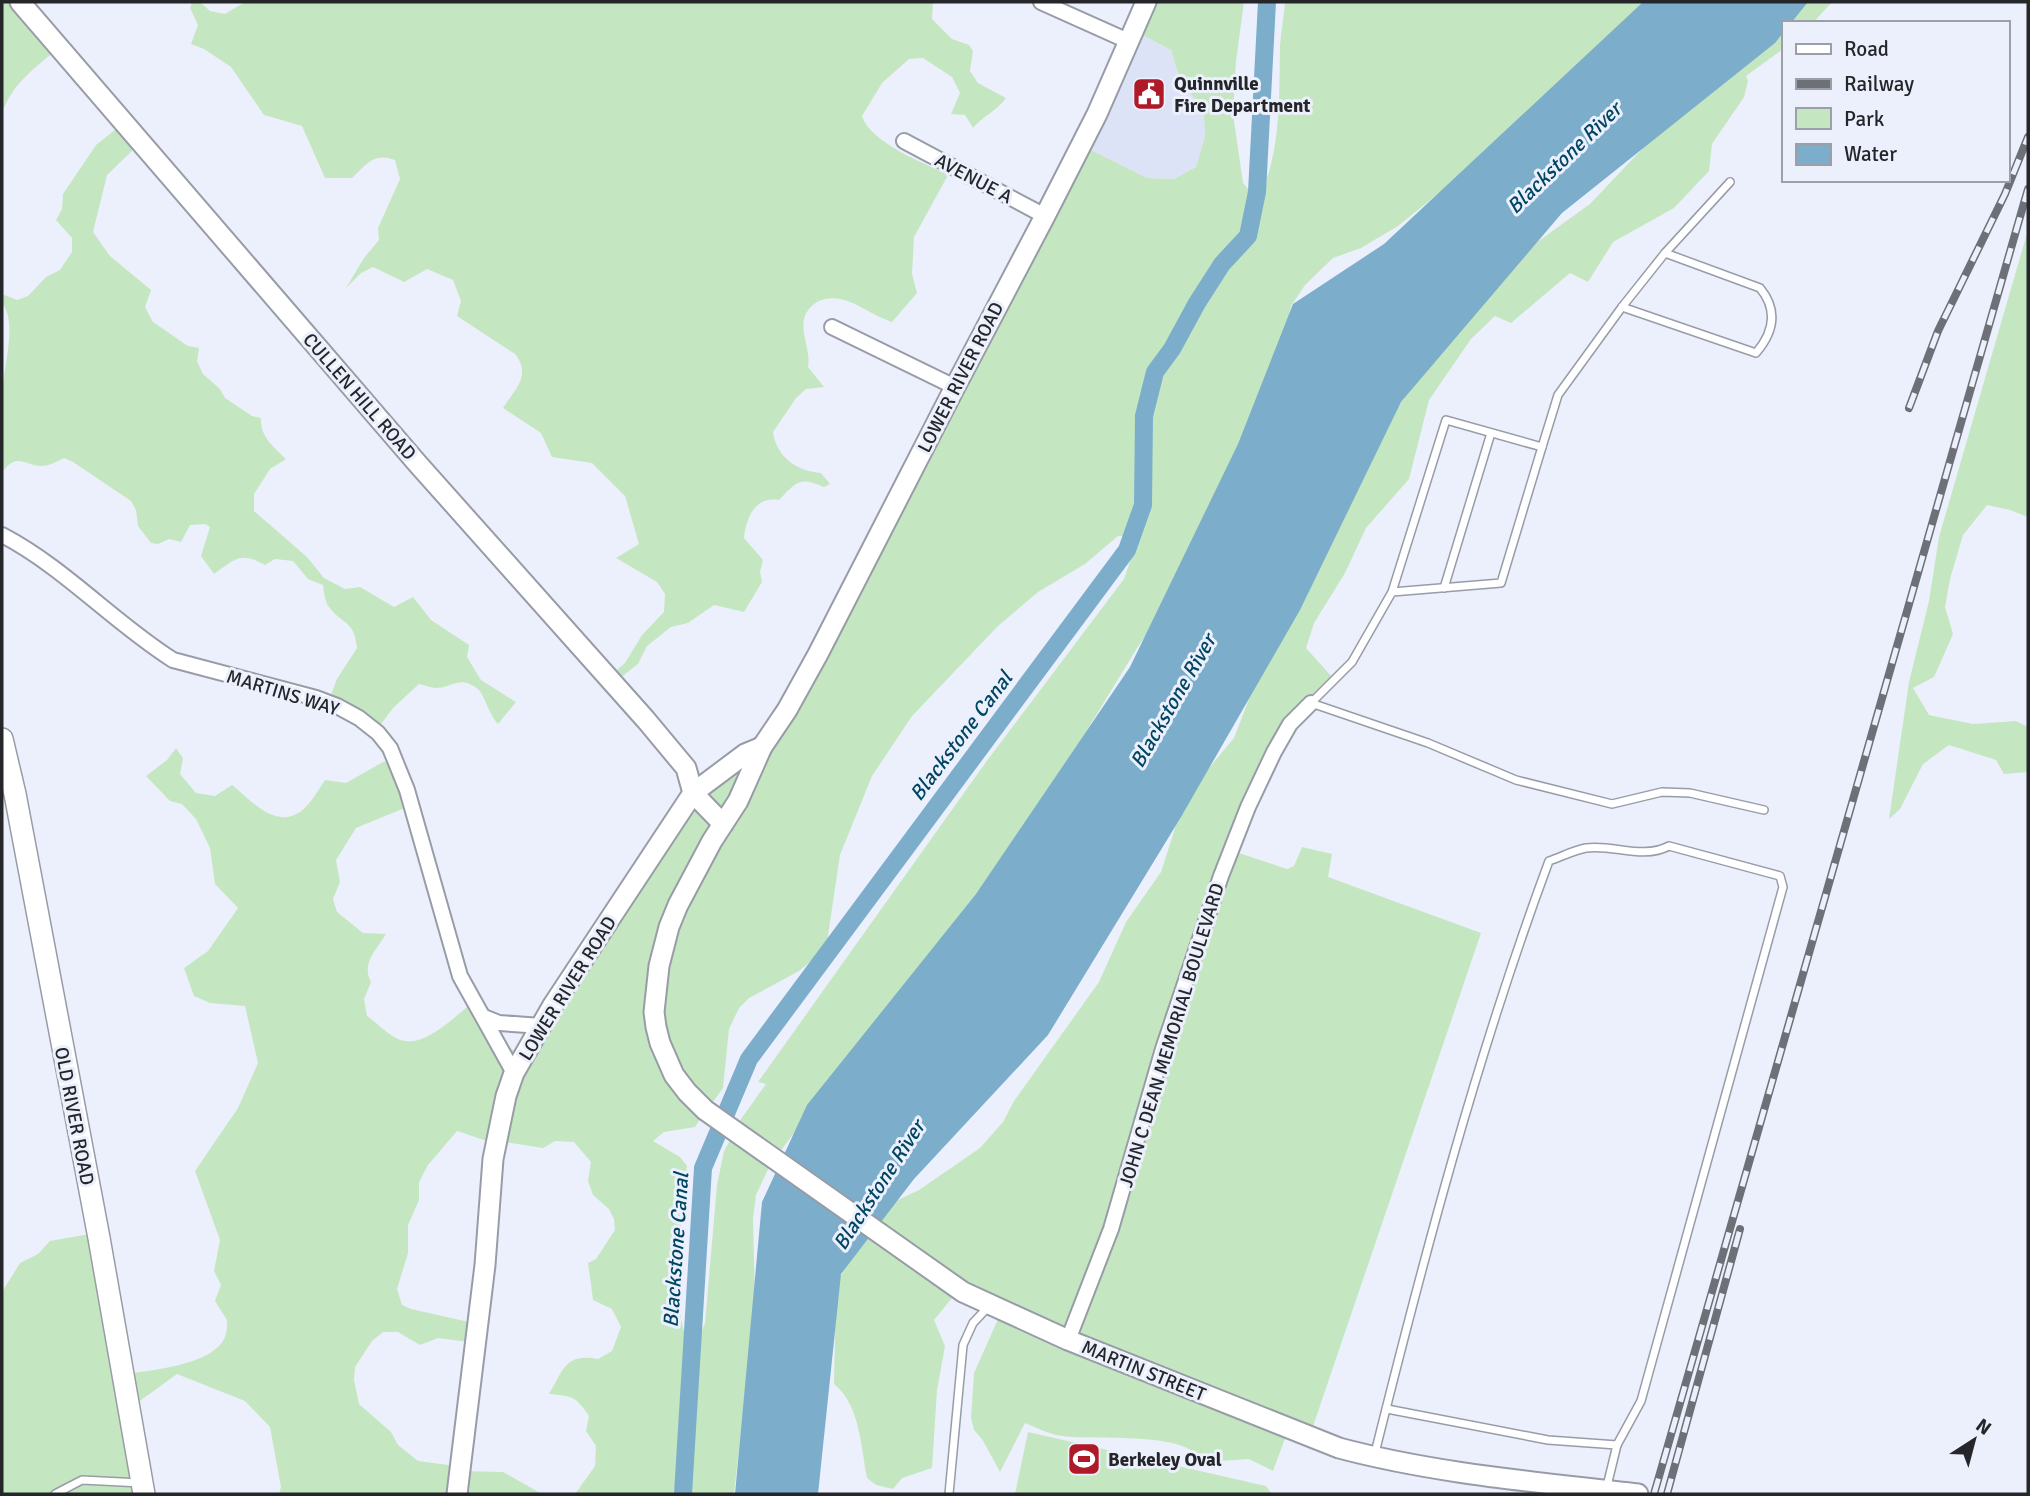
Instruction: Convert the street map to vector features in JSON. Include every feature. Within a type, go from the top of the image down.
[{"type":"main road","name":"OLD RIVER ROAD","points":[[2,739],[18,808],[99,1238],[143,1488]]},
{"type":"street","name":"CULLEN HILL ROAD","points":[[20,2],[417,463],[670,748],[686,768],[693,793]]},
{"type":"street","points":[[1041,2],[1128,41]]},
{"type":"street","name":"LOWER RIVER ROAD","points":[[705,1110],[674,1075],[656,1027],[654,1012],[659,965],[669,927],[678,905],[738,801],[762,747],[787,710],[818,654],[1045,216],[1097,114],[1146,2]]},
{"type":"street","name":"AVENUE A","points":[[904,141],[1045,216]]},
{"type":"street","points":[[832,327],[955,387]]},
{"type":"street","name":"MARTINS WAY","points":[[2,535],[87,593],[173,660],[337,706],[379,733],[390,748],[407,790],[460,976],[514,1073]]},
{"type":"street","name":"JOHN C DEAN MEMORIAL BOULEVARD","points":[[1068,1340],[1111,1229],[1163,1049],[1220,876],[1274,752],[1290,724],[1311,703]]},
{"type":"street","name":"LOWER RIVER ROAD","points":[[457,1494],[485,1265],[493,1159],[506,1096],[514,1073],[541,1026],[693,793],[745,754],[762,747]]},
{"type":"street","points":[[693,793],[723,824]]},
{"type":"street","points":[[484,1017],[499,1023],[541,1026]]},
{"type":"street","name":"MARTIN STREET","points":[[705,1110],[936,1275],[990,1305],[1068,1340],[1339,1448],[1463,1473],[1638,1494]]},
{"type":"lane","points":[[1392,593],[1501,583],[1558,395],[1665,253],[1730,182]]},
{"type":"lane","points":[[1622,307],[1756,353],[1763,344],[1773,314],[1770,300],[1760,288],[1665,253]]},
{"type":"lane","points":[[1542,447],[1447,420],[1392,593],[1352,662],[1311,703],[1428,743],[1516,780],[1612,804],[1662,792],[1690,793],[1764,810]]},
{"type":"lane","points":[[1444,589],[1491,433]]},
{"type":"lane","points":[[1374,1457],[1457,1140],[1517,948],[1549,861],[1587,848],[1638,852],[1659,851],[1669,846],[1780,876],[1783,887],[1641,1401],[1617,1445],[1606,1490]]},
{"type":"lane","points":[[949,1494],[962,1345],[973,1323],[990,1305]]},
{"type":"lane","points":[[1387,1409],[1548,1440],[1617,1445]]},
{"type":"lane","points":[[55,1494],[82,1480],[143,1488]]},
{"type":"shaded area","points":[[1133,30],[1171,50],[1180,79],[1204,115],[1205,136],[1196,167],[1174,179],[1147,178],[1079,144]]},
{"type":"green space","points":[[2,2],[15,2],[55,51],[17,86],[2,113]]},
{"type":"green space","points":[[192,2],[200,2],[210,11],[225,14],[245,2],[933,2],[932,19],[952,39],[969,45],[973,51],[970,71],[978,83],[1006,98],[973,128],[965,115],[951,114],[960,93],[952,77],[923,58],[909,59],[882,83],[862,116],[885,143],[945,173],[947,177],[914,237],[912,274],[917,293],[892,322],[855,304],[836,299],[817,302],[806,314],[803,325],[808,367],[824,387],[806,389],[796,398],[773,432],[779,449],[790,462],[821,473],[830,484],[824,487],[809,482],[798,483],[779,500],[764,501],[753,510],[744,538],[763,560],[760,572],[762,582],[744,612],[714,605],[688,623],[671,627],[647,646],[638,664],[611,685],[607,678],[625,663],[642,635],[664,612],[665,594],[657,582],[616,558],[639,544],[625,496],[592,463],[552,457],[541,433],[503,408],[520,382],[520,362],[515,354],[457,316],[461,301],[453,280],[427,269],[404,282],[373,267],[361,273],[346,288],[364,258],[379,240],[378,228],[400,179],[395,160],[376,158],[352,178],[325,178],[302,126],[264,115],[231,67],[204,49],[191,44],[198,25],[190,8]]},
{"type":"green space","points":[[1145,2],[1244,2],[1236,61],[1233,114],[1243,183],[1257,199],[1271,164],[1278,124],[1280,45],[1285,2],[1661,2],[1512,134],[1398,226],[1361,248],[1333,258],[1305,285],[1291,306],[1277,370],[1182,583],[1137,648],[971,921],[803,1121],[770,1165],[756,1195],[753,1219],[755,1303],[734,1494],[575,1494],[595,1466],[596,1446],[586,1431],[589,1416],[573,1398],[549,1394],[562,1370],[572,1361],[579,1358],[598,1359],[612,1351],[621,1327],[612,1309],[593,1300],[588,1263],[596,1259],[615,1230],[614,1219],[609,1209],[593,1195],[588,1181],[591,1162],[574,1142],[555,1141],[543,1148],[504,1142],[496,1144],[457,1131],[428,1165],[419,1182],[419,1200],[408,1225],[408,1253],[397,1289],[402,1305],[411,1309],[478,1324],[476,1343],[438,1338],[420,1345],[398,1332],[383,1332],[372,1341],[355,1367],[354,1380],[359,1404],[391,1432],[398,1445],[418,1461],[456,1466],[463,1471],[503,1472],[542,1494],[279,1494],[281,1487],[270,1427],[245,1401],[177,1374],[130,1408],[146,1494],[2,1494],[2,1292],[20,1263],[38,1254],[50,1241],[95,1233],[123,1374],[195,1360],[219,1347],[226,1333],[227,1320],[215,1301],[221,1285],[214,1271],[220,1240],[195,1171],[238,1108],[258,1063],[245,1006],[210,1003],[194,996],[184,968],[208,951],[238,908],[215,884],[210,848],[196,819],[182,804],[170,801],[146,776],[167,760],[176,748],[183,758],[180,774],[196,793],[215,796],[232,785],[255,805],[281,817],[304,809],[325,780],[346,783],[388,761],[407,807],[356,828],[336,860],[340,882],[333,899],[337,912],[363,933],[386,934],[369,963],[368,975],[371,982],[364,999],[367,1016],[398,1039],[417,1040],[427,1037],[470,1005],[490,1031],[521,1057],[701,795],[755,753],[1079,144],[1147,178],[1174,179],[1196,167],[1205,136],[1204,115],[1199,104],[1180,79],[1171,50],[1133,30]],"holes":[[[1118,536],[1127,536],[1135,547],[1124,579],[986,762],[758,1082],[766,1084],[741,1119],[735,1136],[724,1151],[717,1185],[705,1323],[698,1341],[690,1347],[683,1329],[678,1284],[687,1166],[680,1157],[653,1141],[664,1132],[695,1127],[723,1088],[729,1029],[739,1008],[749,998],[799,971],[826,949],[840,855],[872,776],[912,716],[997,627],[1038,592],[1085,564]]]},
{"type":"green space","points":[[1797,2],[1832,2],[1815,21],[1782,21],[1782,50],[1746,76],[1748,81],[1744,97],[1712,144],[1709,171],[1674,208],[1613,242],[1588,282],[1570,273],[1511,323],[1495,316],[1471,339],[1429,400],[1409,479],[1366,528],[1345,573],[1314,623],[1306,648],[1332,677],[1310,697],[1275,750],[1233,851],[1287,869],[1294,866],[1302,847],[1332,854],[1328,877],[1481,933],[1309,1438],[1286,1436],[1273,1471],[1249,1459],[1206,1462],[1191,1450],[1156,1440],[1070,1437],[1056,1435],[1025,1423],[1000,1472],[974,1430],[971,1418],[974,1373],[999,1317],[957,1292],[934,1320],[945,1346],[937,1390],[932,1468],[902,1478],[893,1489],[876,1485],[867,1478],[854,1415],[843,1393],[834,1384],[836,1286],[863,1229],[883,1207],[919,1190],[980,1148],[1003,1122],[1014,1101],[1099,982],[1126,922],[1161,872],[1185,797],[1234,738],[1264,660],[1346,472],[1515,258],[1590,204],[1680,109]]},
{"type":"green space","points":[[121,125],[137,146],[107,175],[93,232],[110,256],[151,290],[145,307],[153,322],[188,346],[199,348],[197,361],[203,374],[220,389],[225,398],[252,416],[261,418],[265,436],[286,459],[270,469],[254,494],[254,511],[307,557],[324,578],[345,589],[360,587],[394,607],[413,597],[431,620],[469,645],[467,657],[481,680],[516,702],[498,724],[481,692],[472,685],[462,682],[436,688],[419,684],[394,707],[371,737],[349,720],[325,710],[337,679],[357,648],[356,639],[351,627],[328,605],[323,585],[308,579],[293,561],[275,559],[265,565],[243,558],[227,564],[214,574],[201,556],[210,527],[205,524],[190,525],[181,542],[169,539],[158,544],[151,543],[138,526],[136,510],[131,501],[73,462],[64,458],[42,466],[17,461],[12,462],[2,472],[1,404],[9,322],[2,303],[2,294],[17,300],[28,296],[46,277],[60,270],[72,252],[72,238],[56,220],[62,209],[63,194],[96,145]]},
{"type":"green space","points":[[2028,230],[2028,517],[1987,505],[1963,535],[1945,607],[1953,634],[1934,677],[1913,688],[1929,715],[1973,724],[2016,721],[2028,727],[2028,772],[2004,774],[1996,760],[1949,745],[1923,764],[1900,809],[1889,819],[1909,682],[1929,601],[1939,537]]},
{"type":"green space","name":"Berkeley Oval","points":[[1028,1432],[1266,1486],[1272,1494],[1015,1494]]},
{"type":"water","name":"Blackstone River","points":[[1643,2],[1808,2],[1793,21],[1782,21],[1782,34],[1775,43],[1562,213],[1401,402],[1300,610],[1181,817],[1048,1035],[914,1179],[841,1274],[818,1494],[735,1494],[762,1202],[807,1105],[976,894],[1130,667],[1238,444],[1293,304],[1384,244]]},
{"type":"waterway","name":"Blackstone Canal","points":[[683,1494],[703,1168],[749,1059],[1127,550],[1143,505],[1144,416],[1155,372],[1172,349],[1222,264],[1248,236],[1257,192],[1267,2]]},
{"type":"railway","points":[[1909,408],[1938,331],[2005,194],[2028,137]]},
{"type":"railway","points":[[1654,1494],[2028,189]]},
{"type":"railway","points":[[1667,1494],[1740,1229]]},
{"type":"place","name":"Quinnville Fire Department","points":[[1149,94]]},
{"type":"place","name":"Berkeley Oval","points":[[1084,1459]]}]
